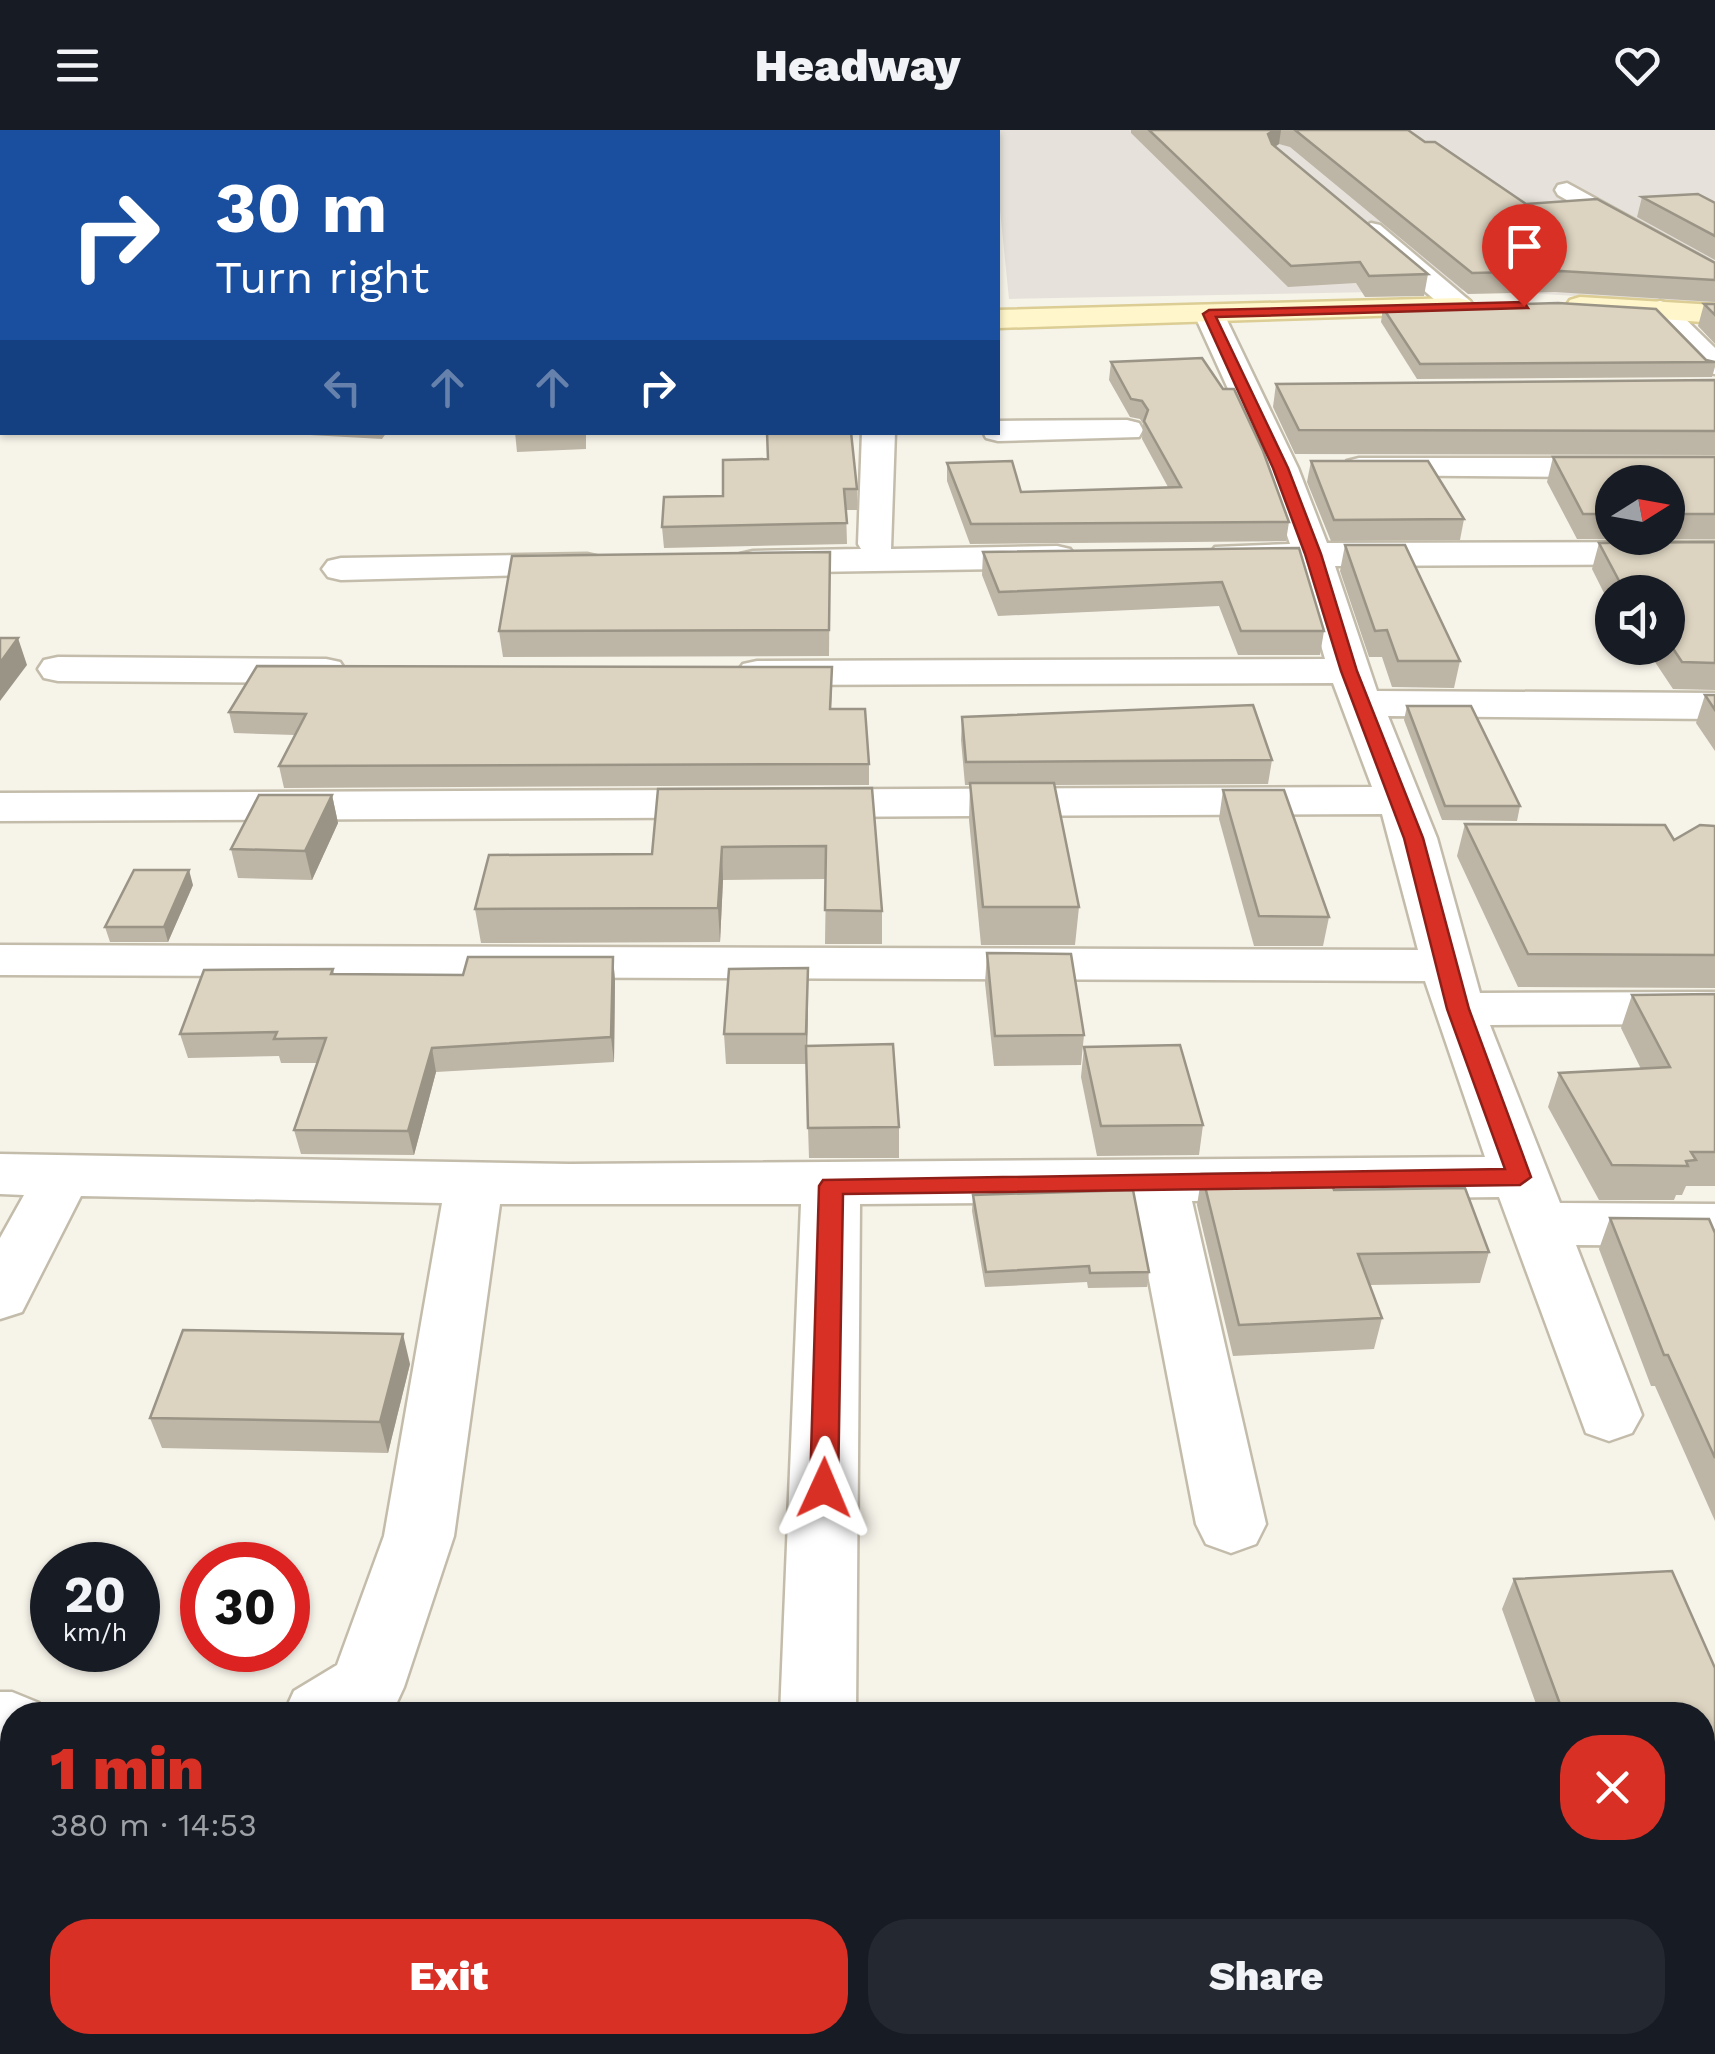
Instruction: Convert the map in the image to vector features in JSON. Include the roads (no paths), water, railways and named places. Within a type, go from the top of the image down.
[{"type":"main road","points":[[1556,305],[1715,314]]},
{"type":"main road","points":[[1000,319],[1470,307]]},
{"type":"street","points":[[1567,190],[1715,276]]},
{"type":"street","points":[[1355,218],[1470,307]]},
{"type":"street","points":[[1660,310],[1708,382]]},
{"type":"street","points":[[1209,314],[1280,468],[1356,687],[1422,826],[1452,987],[1609,1414]]},
{"type":"street","points":[[1244,394],[1283,394]]},
{"type":"street","points":[[1000,431],[1126,430]]},
{"type":"street","points":[[876,544],[879,435]]},
{"type":"street","points":[[1280,468],[1715,468]]},
{"type":"street","points":[[1194,556],[1715,554]]},
{"type":"street","points":[[717,562],[1094,557]]},
{"type":"street","points":[[341,570],[618,564]]},
{"type":"street","points":[[58,669],[357,672]]},
{"type":"street","points":[[716,673],[1356,687],[1715,706]]},
{"type":"street","points":[[0,807],[1422,826]]},
{"type":"street","points":[[0,960],[1452,987],[1715,1008]]},
{"type":"street","points":[[0,1174],[474,1184],[831,1186],[1159,1182],[1528,1201],[1711,1233]]},
{"type":"street","points":[[0,1296],[62,1175]]},
{"type":"street","points":[[1159,1182],[1230,1524]]},
{"type":"street","points":[[342,1702],[366,1687],[419,1536],[474,1184]]},
{"type":"street","points":[[818,1702],[831,1186]]}]
